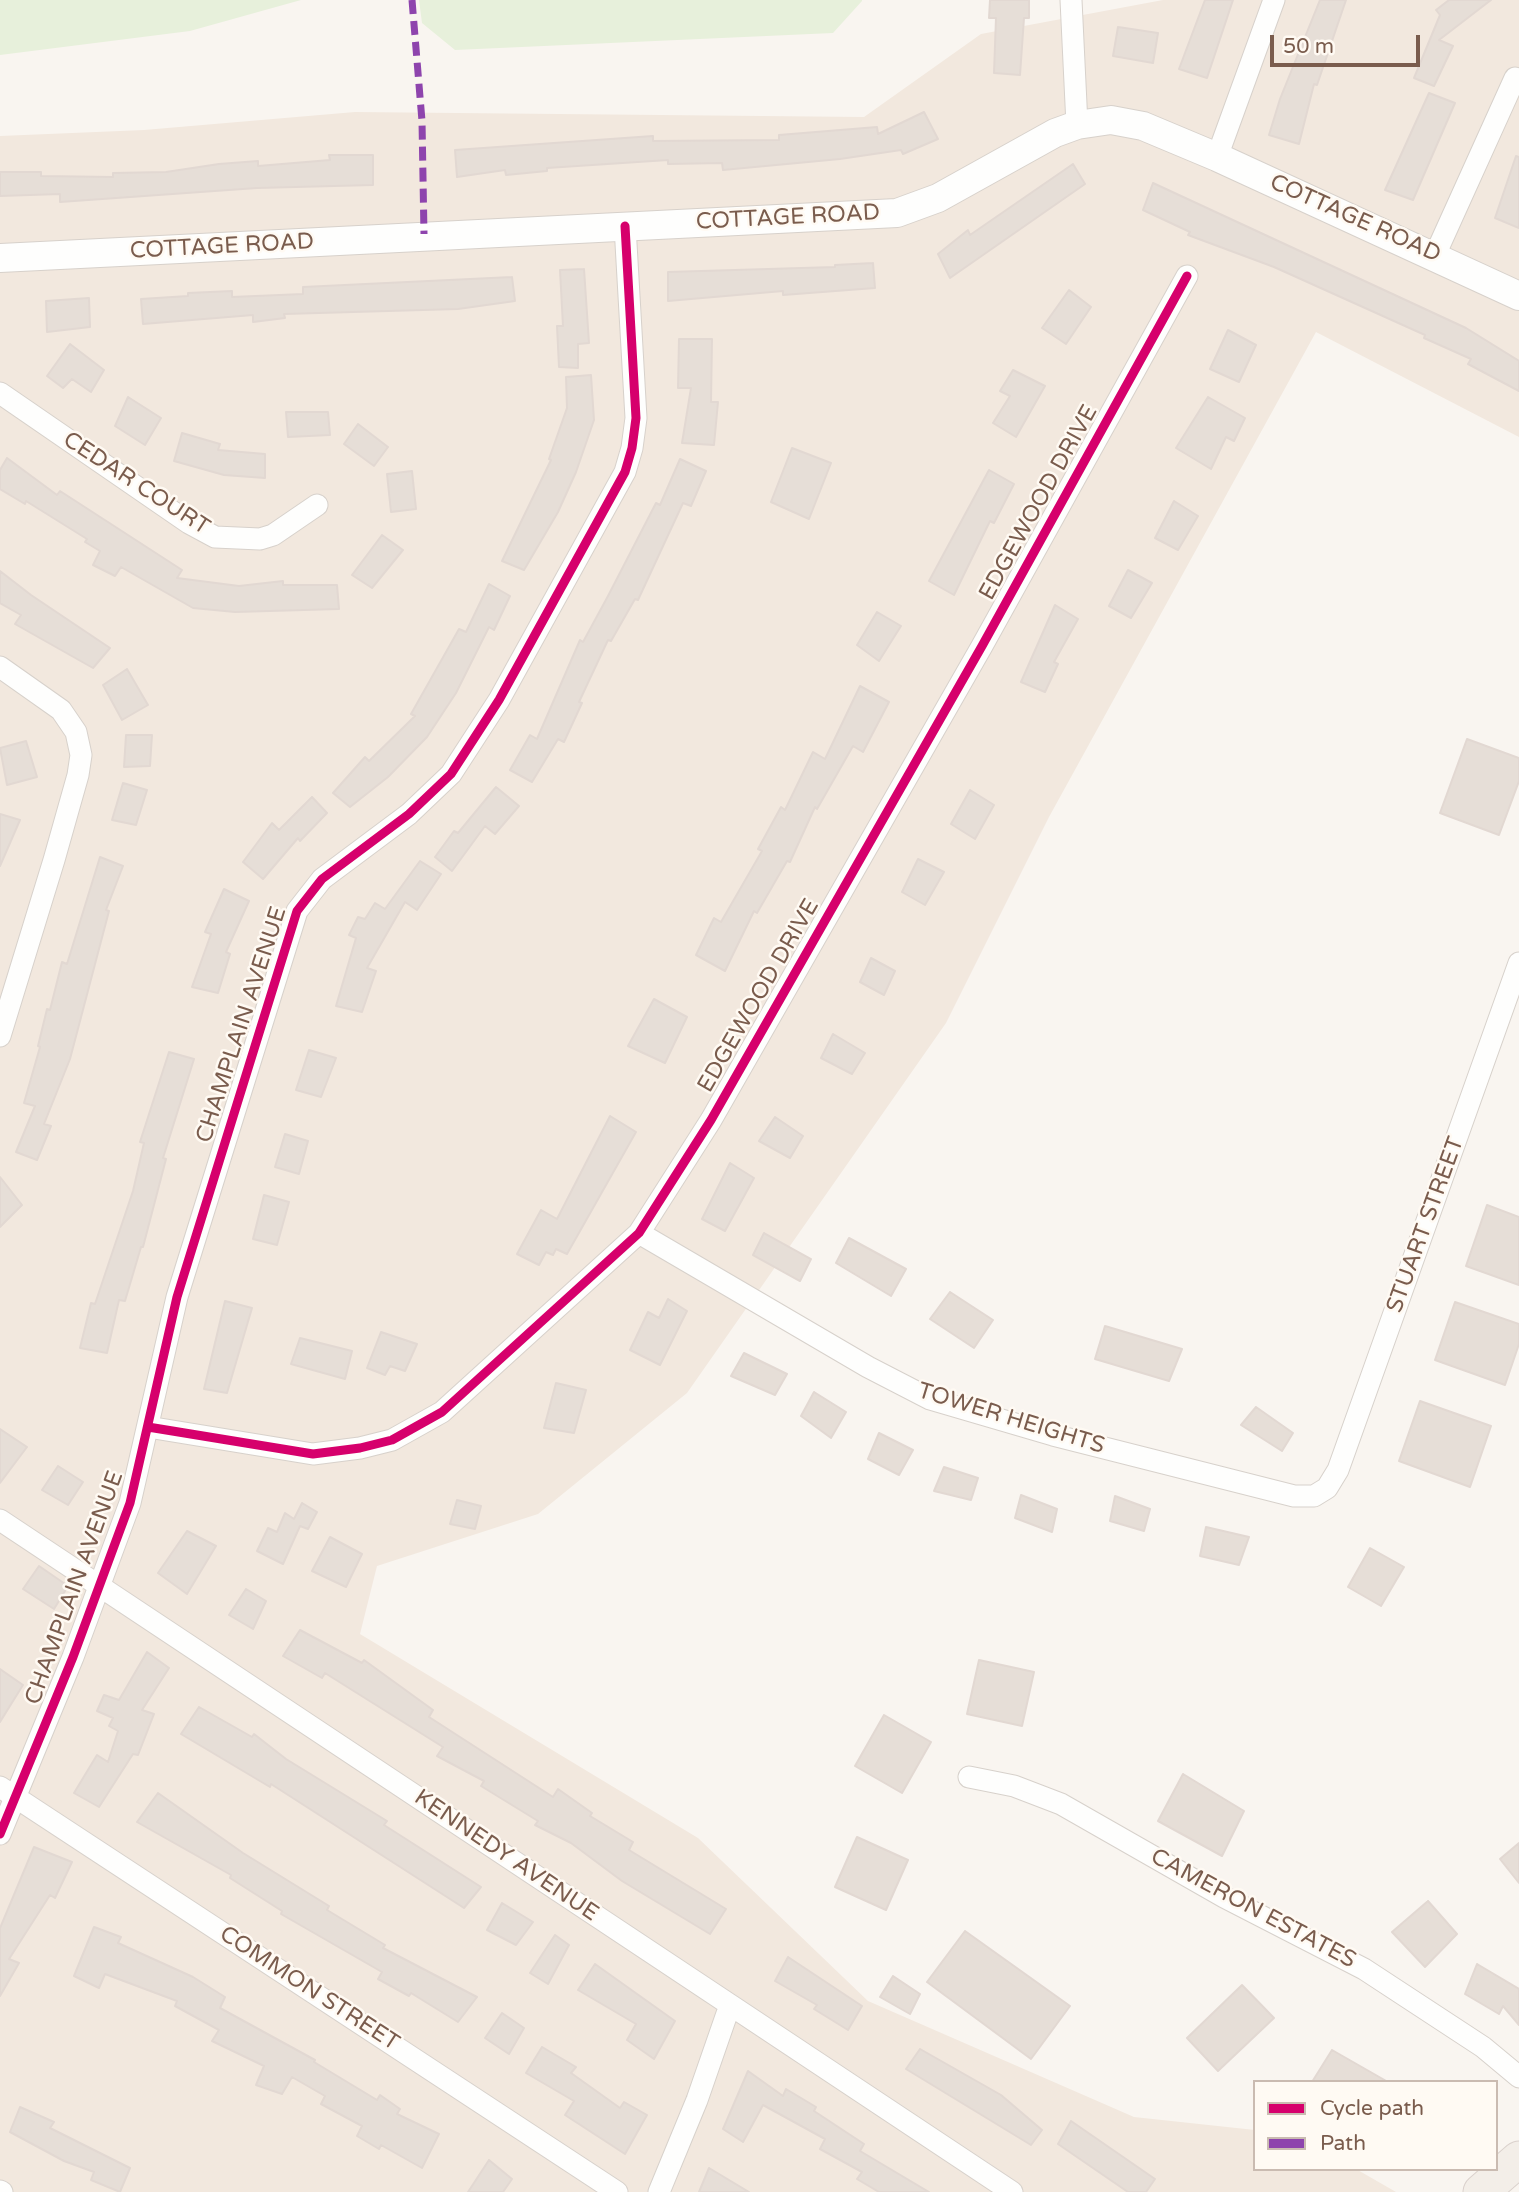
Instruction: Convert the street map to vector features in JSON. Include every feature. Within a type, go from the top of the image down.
[{"type":"main road","points":[[1482,2192],[1519,2158]]},
{"type":"street","points":[[1071,0],[1077,125]]},
{"type":"street","points":[[1217,157],[1274,0]]},
{"type":"street","points":[[1435,256],[1515,78]]},
{"type":"street","name":"COTTAGE ROAD","points":[[0,258],[897,213],[931,201],[1019,151],[1077,125],[1126,122],[1217,157],[1519,296]]},
{"type":"street","name":"CHAMPLAIN AVENUE","points":[[0,1834],[8,1792],[101,1587],[130,1503],[177,1297],[297,911],[322,879],[409,814],[451,774],[499,700],[625,472],[632,448],[635,418],[625,226]]},
{"type":"street","name":"EDGEWOOD DRIVE","points":[[148,1427],[313,1454],[360,1448],[393,1440],[442,1412],[639,1233],[764,1027],[982,646],[1187,276]]},
{"type":"street","name":"CEDAR COURT","points":[[0,393],[189,523],[215,537],[260,539],[272,535],[317,505]]},
{"type":"street","points":[[0,667],[61,710],[76,732],[81,755],[58,848],[0,1035]]},
{"type":"street","name":"STUART STREET","points":[[1329,1485],[1338,1470],[1519,963]]},
{"type":"street","name":"TOWER HEIGHTS","points":[[639,1233],[832,1347],[930,1399],[1053,1435],[1294,1496],[1314,1496],[1329,1485]]},
{"type":"street","name":"KENNEDY AVENUE","points":[[0,1520],[1012,2192]]},
{"type":"street","name":"CAMERON ESTATES","points":[[969,1777],[1014,1786],[1061,1804],[1224,1897],[1364,1969],[1483,2047],[1519,2077]]},
{"type":"street","name":"COMMON STREET","points":[[8,1792],[617,2192]]},
{"type":"street","points":[[659,2192],[697,2100],[730,2005]]},
{"type":"shaded area","points":[[1163,0],[1519,0],[1519,437],[1316,332],[1049,817],[946,1023],[687,1393],[538,1514],[377,1566],[360,1634],[698,1838],[868,2001],[1134,2117],[1253,2130],[1253,2171],[1359,2171],[1396,2192],[0,2192],[0,136],[144,130],[355,112],[864,117],[981,34]]},
{"type":"green space","points":[[0,0],[301,0],[190,31],[0,55]]},
{"type":"green space","points":[[419,0],[862,1],[833,33],[455,50],[422,23]]},
{"type":"building","points":[[990,0],[1029,0],[1029,18],[1024,18],[1020,75],[994,73],[996,18],[989,18]]},
{"type":"building","points":[[1205,0],[1233,0],[1207,78],[1179,69]]},
{"type":"building","points":[[1320,0],[1346,0],[1317,85],[1314,84],[1299,144],[1269,135],[1280,99]]},
{"type":"building","points":[[1449,0],[1491,0],[1439,40],[1453,46],[1434,86],[1414,78],[1440,15],[1436,10]]},
{"type":"building","points":[[1118,27],[1158,33],[1153,63],[1113,56]]},
{"type":"building","points":[[1429,93],[1455,103],[1413,200],[1385,190]]},
{"type":"building","points":[[924,112],[938,139],[903,154],[901,150],[840,159],[723,170],[722,163],[668,164],[668,160],[547,168],[547,171],[506,175],[505,170],[457,177],[455,150],[653,136],[653,141],[779,140],[779,135],[877,127],[878,134]]},
{"type":"building","points":[[329,155],[373,155],[373,185],[257,188],[60,202],[60,194],[0,196],[0,172],[41,172],[41,176],[113,177],[113,173],[166,172],[219,164],[258,161],[258,166],[330,160]]},
{"type":"building","points":[[1516,156],[1519,157],[1519,228],[1495,218]]},
{"type":"building","points":[[1073,164],[1085,184],[950,278],[938,254],[968,230],[970,235]]},
{"type":"building","points":[[1153,183],[1466,328],[1519,361],[1519,391],[1468,364],[1471,359],[1424,338],[1425,335],[1274,267],[1188,235],[1190,232],[1143,210]]},
{"type":"building","points":[[873,263],[875,288],[783,295],[783,291],[668,301],[668,272],[835,267]]},
{"type":"building","points":[[584,269],[589,343],[578,344],[578,368],[559,367],[557,326],[563,326],[560,270]]},
{"type":"building","points":[[512,277],[515,301],[458,309],[284,314],[285,318],[253,322],[253,315],[143,324],[141,299],[188,296],[188,293],[232,291],[232,297],[303,294],[303,287]]},
{"type":"building","points":[[1069,290],[1091,307],[1066,344],[1042,328]]},
{"type":"building","points":[[89,298],[90,327],[47,332],[46,301]]},
{"type":"building","points":[[1228,330],[1256,345],[1239,382],[1210,369]]},
{"type":"building","points":[[679,339],[712,339],[711,402],[718,402],[714,445],[682,443],[691,388],[678,388]]},
{"type":"building","points":[[70,344],[104,370],[91,392],[72,379],[63,388],[47,376]]},
{"type":"building","points":[[1013,370],[1045,386],[1016,437],[993,423],[1010,396],[1000,391]]},
{"type":"building","points":[[591,375],[594,420],[576,472],[558,512],[524,570],[502,561],[551,460],[549,459],[567,408],[566,377]]},
{"type":"building","points":[[128,397],[161,418],[145,445],[115,426]]},
{"type":"building","points":[[1208,397],[1245,418],[1234,441],[1226,437],[1211,469],[1176,448]]},
{"type":"building","points":[[286,412],[328,412],[330,435],[288,437]]},
{"type":"building","points":[[358,424],[388,447],[374,466],[344,444]]},
{"type":"building","points":[[182,433],[220,444],[218,450],[265,454],[265,478],[224,475],[174,461]]},
{"type":"building","points":[[792,448],[831,463],[809,519],[771,502]]},
{"type":"building","points":[[7,458],[57,495],[60,491],[182,570],[177,578],[239,586],[283,581],[283,585],[337,585],[339,609],[235,612],[193,608],[121,567],[115,576],[93,565],[100,551],[85,542],[87,539],[26,501],[25,504],[0,489],[0,470]]},
{"type":"building","points":[[680,459],[706,471],[691,506],[683,503],[638,600],[635,599],[611,641],[608,640],[564,742],[558,739],[532,782],[510,770],[530,735],[537,739],[580,640],[583,642],[656,503],[660,505]]},
{"type":"building","points":[[989,470],[1014,484],[994,523],[990,521],[954,595],[929,581]]},
{"type":"building","points":[[412,471],[416,509],[391,512],[387,474]]},
{"type":"building","points":[[1174,501],[1198,516],[1178,550],[1155,538]]},
{"type":"building","points":[[382,535],[403,550],[372,588],[352,575]]},
{"type":"building","points":[[1128,570],[1152,583],[1131,618],[1109,606]]},
{"type":"building","points":[[0,571],[110,648],[93,668],[15,624],[21,615],[0,603]]},
{"type":"building","points":[[489,584],[510,596],[494,630],[489,627],[456,693],[427,737],[388,777],[350,807],[333,793],[365,757],[369,761],[415,716],[411,714],[459,629],[466,632]]},
{"type":"building","points":[[1055,605],[1078,619],[1054,662],[1058,664],[1045,692],[1021,682]]},
{"type":"building","points":[[877,612],[901,626],[879,661],[857,645]]},
{"type":"building","points":[[127,669],[148,705],[122,720],[103,685]]},
{"type":"building","points":[[860,686],[889,702],[863,752],[853,746],[817,809],[815,807],[790,862],[787,861],[757,913],[754,911],[725,971],[696,955],[714,918],[721,922],[762,851],[758,849],[781,807],[785,810],[813,752],[825,759]]},
{"type":"building","points":[[126,735],[152,735],[150,766],[124,767]]},
{"type":"building","points":[[1467,739],[1519,758],[1519,781],[1499,835],[1440,813]]},
{"type":"building","points":[[26,741],[37,777],[7,785],[0,748]]},
{"type":"building","points":[[123,783],[147,790],[136,825],[112,820]]},
{"type":"building","points":[[496,787],[519,806],[495,834],[485,826],[452,871],[435,857],[454,831],[458,833]]},
{"type":"building","points":[[970,790],[994,805],[975,839],[951,824]]},
{"type":"building","points":[[312,797],[327,813],[300,841],[298,838],[263,879],[243,862],[272,823],[279,830]]},
{"type":"building","points":[[0,814],[20,820],[0,866]]},
{"type":"building","points":[[100,857],[123,866],[106,910],[109,911],[70,1059],[44,1124],[51,1126],[37,1160],[16,1152],[35,1106],[24,1103],[40,1047],[38,1046],[47,1009],[50,1010],[62,962],[67,964]]},
{"type":"building","points":[[918,859],[944,872],[925,905],[902,892]]},
{"type":"building","points":[[420,861],[441,874],[417,910],[405,902],[367,968],[376,971],[362,1012],[336,1006],[356,938],[349,935],[358,917],[365,919],[375,903],[385,909]]},
{"type":"building","points":[[224,889],[249,901],[226,952],[230,954],[218,993],[192,987],[211,934],[205,932]]},
{"type":"building","points":[[871,958],[895,971],[884,995],[860,982]]},
{"type":"building","points":[[654,999],[687,1017],[665,1063],[628,1046]]},
{"type":"building","points":[[833,1034],[865,1053],[852,1074],[821,1058]]},
{"type":"building","points":[[309,1050],[336,1058],[321,1097],[296,1090]]},
{"type":"building","points":[[169,1052],[194,1059],[163,1158],[166,1159],[143,1247],[125,1301],[119,1300],[107,1353],[80,1348],[91,1303],[95,1304],[133,1191],[144,1143],[140,1142]]},
{"type":"building","points":[[610,1116],[636,1132],[567,1254],[556,1249],[553,1255],[546,1252],[539,1265],[517,1254],[541,1210],[557,1219]]},
{"type":"building","points":[[775,1117],[803,1136],[790,1158],[759,1141]]},
{"type":"building","points":[[285,1134],[308,1141],[299,1174],[275,1167]]},
{"type":"building","points":[[730,1163],[754,1178],[725,1231],[702,1219]]},
{"type":"building","points":[[0,1177],[22,1205],[0,1227]]},
{"type":"building","points":[[264,1195],[289,1202],[277,1245],[253,1239]]},
{"type":"building","points":[[1487,1205],[1519,1217],[1519,1285],[1466,1266]]},
{"type":"building","points":[[764,1233],[811,1259],[800,1281],[753,1255]]},
{"type":"building","points":[[849,1238],[906,1269],[891,1296],[836,1263]]},
{"type":"building","points":[[950,1292],[993,1320],[974,1348],[930,1319]]},
{"type":"building","points":[[668,1299],[687,1311],[660,1365],[630,1350],[648,1312],[659,1318]]},
{"type":"building","points":[[225,1301],[252,1308],[227,1393],[204,1389]]},
{"type":"building","points":[[1455,1302],[1519,1324],[1519,1344],[1505,1385],[1435,1360]]},
{"type":"building","points":[[1105,1326],[1182,1349],[1169,1381],[1095,1359]]},
{"type":"building","points":[[381,1332],[417,1344],[405,1371],[390,1366],[385,1375],[367,1368]]},
{"type":"building","points":[[300,1338],[352,1351],[345,1379],[291,1364]]},
{"type":"building","points":[[744,1353],[787,1374],[775,1395],[731,1376]]},
{"type":"building","points":[[556,1383],[586,1390],[574,1433],[544,1428]]},
{"type":"building","points":[[814,1392],[846,1412],[831,1438],[801,1416]]},
{"type":"building","points":[[1420,1401],[1491,1426],[1470,1487],[1399,1461]]},
{"type":"building","points":[[1256,1407],[1293,1433],[1282,1451],[1241,1425]]},
{"type":"building","points":[[0,1429],[27,1447],[0,1483]]},
{"type":"building","points":[[879,1433],[913,1450],[899,1475],[868,1459]]},
{"type":"building","points":[[58,1466],[83,1482],[68,1505],[42,1490]]},
{"type":"building","points":[[944,1467],[978,1478],[971,1500],[934,1491]]},
{"type":"building","points":[[1021,1495],[1057,1509],[1052,1532],[1015,1518]]},
{"type":"building","points":[[1115,1496],[1150,1509],[1144,1531],[1110,1521]]},
{"type":"building","points":[[457,1500],[481,1506],[475,1529],[450,1524]]},
{"type":"building","points":[[302,1503],[317,1512],[308,1529],[300,1526],[283,1564],[257,1551],[268,1528],[277,1532],[285,1513],[294,1519]]},
{"type":"building","points":[[1206,1527],[1249,1537],[1239,1565],[1200,1556]]},
{"type":"building","points":[[187,1531],[216,1546],[187,1594],[158,1573]]},
{"type":"building","points":[[330,1537],[362,1554],[346,1587],[312,1571]]},
{"type":"building","points":[[1370,1548],[1404,1567],[1381,1606],[1348,1587]]},
{"type":"building","points":[[39,1566],[68,1586],[54,1609],[23,1589]]},
{"type":"building","points":[[246,1589],[266,1601],[253,1629],[229,1615]]},
{"type":"building","points":[[300,1630],[362,1663],[364,1660],[433,1710],[429,1717],[553,1797],[558,1789],[592,1813],[590,1816],[633,1842],[629,1850],[726,1909],[710,1934],[622,1881],[571,1843],[535,1825],[538,1821],[481,1786],[484,1781],[437,1756],[443,1747],[325,1673],[322,1678],[283,1656]]},
{"type":"building","points":[[147,1652],[169,1668],[142,1710],[154,1714],[138,1755],[133,1754],[99,1807],[74,1793],[97,1755],[108,1762],[118,1731],[109,1726],[113,1718],[97,1711],[104,1695],[119,1700]]},
{"type":"building","points":[[979,1660],[1034,1672],[1022,1726],[967,1714]]},
{"type":"building","points":[[0,1669],[23,1685],[0,1722]]},
{"type":"building","points":[[199,1707],[252,1737],[254,1734],[286,1759],[387,1821],[384,1825],[481,1887],[464,1908],[271,1784],[270,1787],[181,1734]]},
{"type":"building","points":[[884,1715],[931,1742],[902,1793],[855,1766]]},
{"type":"building","points":[[1183,1774],[1244,1811],[1222,1856],[1158,1821]]},
{"type":"building","points":[[158,1793],[243,1853],[329,1906],[327,1910],[385,1945],[383,1948],[477,1997],[458,2022],[411,1993],[409,1996],[378,1979],[382,1972],[281,1914],[282,1911],[230,1878],[231,1875],[137,1822]]},
{"type":"building","points":[[857,1837],[908,1860],[886,1910],[835,1887]]},
{"type":"building","points":[[1519,1843],[1519,1883],[1500,1859]]},
{"type":"building","points":[[34,1847],[72,1862],[55,1898],[50,1895],[9,1959],[19,1963],[0,1996],[0,1928]]},
{"type":"building","points":[[1428,1901],[1457,1934],[1425,1967],[1392,1932]]},
{"type":"building","points":[[502,1903],[533,1922],[516,1945],[487,1930]]},
{"type":"building","points":[[94,1927],[121,1937],[118,1943],[193,1977],[225,1997],[220,2008],[315,2060],[314,2062],[377,2100],[380,2095],[400,2109],[397,2114],[439,2134],[422,2168],[381,2145],[379,2149],[357,2136],[362,2126],[321,2104],[325,2096],[292,2077],[282,2094],[256,2085],[264,2066],[212,2041],[219,2030],[175,2006],[177,2001],[105,1974],[99,1988],[74,1976]]},
{"type":"building","points":[[965,1931],[1070,2006],[1031,2059],[927,1982]]},
{"type":"building","points":[[555,1935],[569,1945],[548,1984],[530,1973]]},
{"type":"building","points":[[788,1957],[862,2006],[848,2030],[814,2009],[817,2005],[775,1981]]},
{"type":"building","points":[[595,1964],[675,2021],[654,2059],[627,2040],[636,2024],[578,1990]]},
{"type":"building","points":[[1477,1964],[1519,1989],[1519,2025],[1503,2006],[1499,2014],[1465,1994]]},
{"type":"building","points":[[893,1976],[920,1994],[910,2014],[880,1997]]},
{"type":"building","points":[[1242,1985],[1274,2018],[1218,2071],[1187,2038]]},
{"type":"building","points":[[502,2013],[524,2028],[509,2054],[485,2038]]},
{"type":"building","points":[[542,2047],[576,2067],[571,2073],[620,2108],[624,2102],[647,2115],[625,2154],[565,2115],[574,2101],[526,2073]]},
{"type":"building","points":[[920,2049],[1001,2095],[1042,2130],[1031,2145],[906,2069]]},
{"type":"building","points":[[1332,2050],[1384,2080],[1313,2080]]},
{"type":"building","points":[[748,2071],[783,2096],[786,2089],[816,2107],[814,2111],[864,2144],[860,2151],[929,2192],[879,2192],[857,2179],[862,2172],[820,2149],[825,2139],[763,2105],[743,2142],[723,2129]]},
{"type":"building","points":[[20,2107],[54,2122],[50,2128],[130,2168],[120,2192],[91,2180],[94,2172],[64,2161],[10,2132]]},
{"type":"building","points":[[1071,2121],[1155,2179],[1146,2192],[1128,2192],[1058,2144]]},
{"type":"building","points":[[489,2160],[512,2179],[503,2192],[468,2192]]},
{"type":"building","points":[[709,2168],[749,2192],[699,2192]]},
{"type":"marked path","points":[[412,0],[422,121],[424,234]]},
{"type":"cycle path","points":[[0,1834],[73,1657],[130,1503],[177,1297],[297,911],[322,879],[409,814],[451,774],[499,700],[625,472],[636,418],[625,226]]},
{"type":"cycle path","points":[[148,1427],[313,1454],[360,1448],[392,1440],[442,1412],[639,1233],[711,1120],[982,646],[1187,276]]}]
